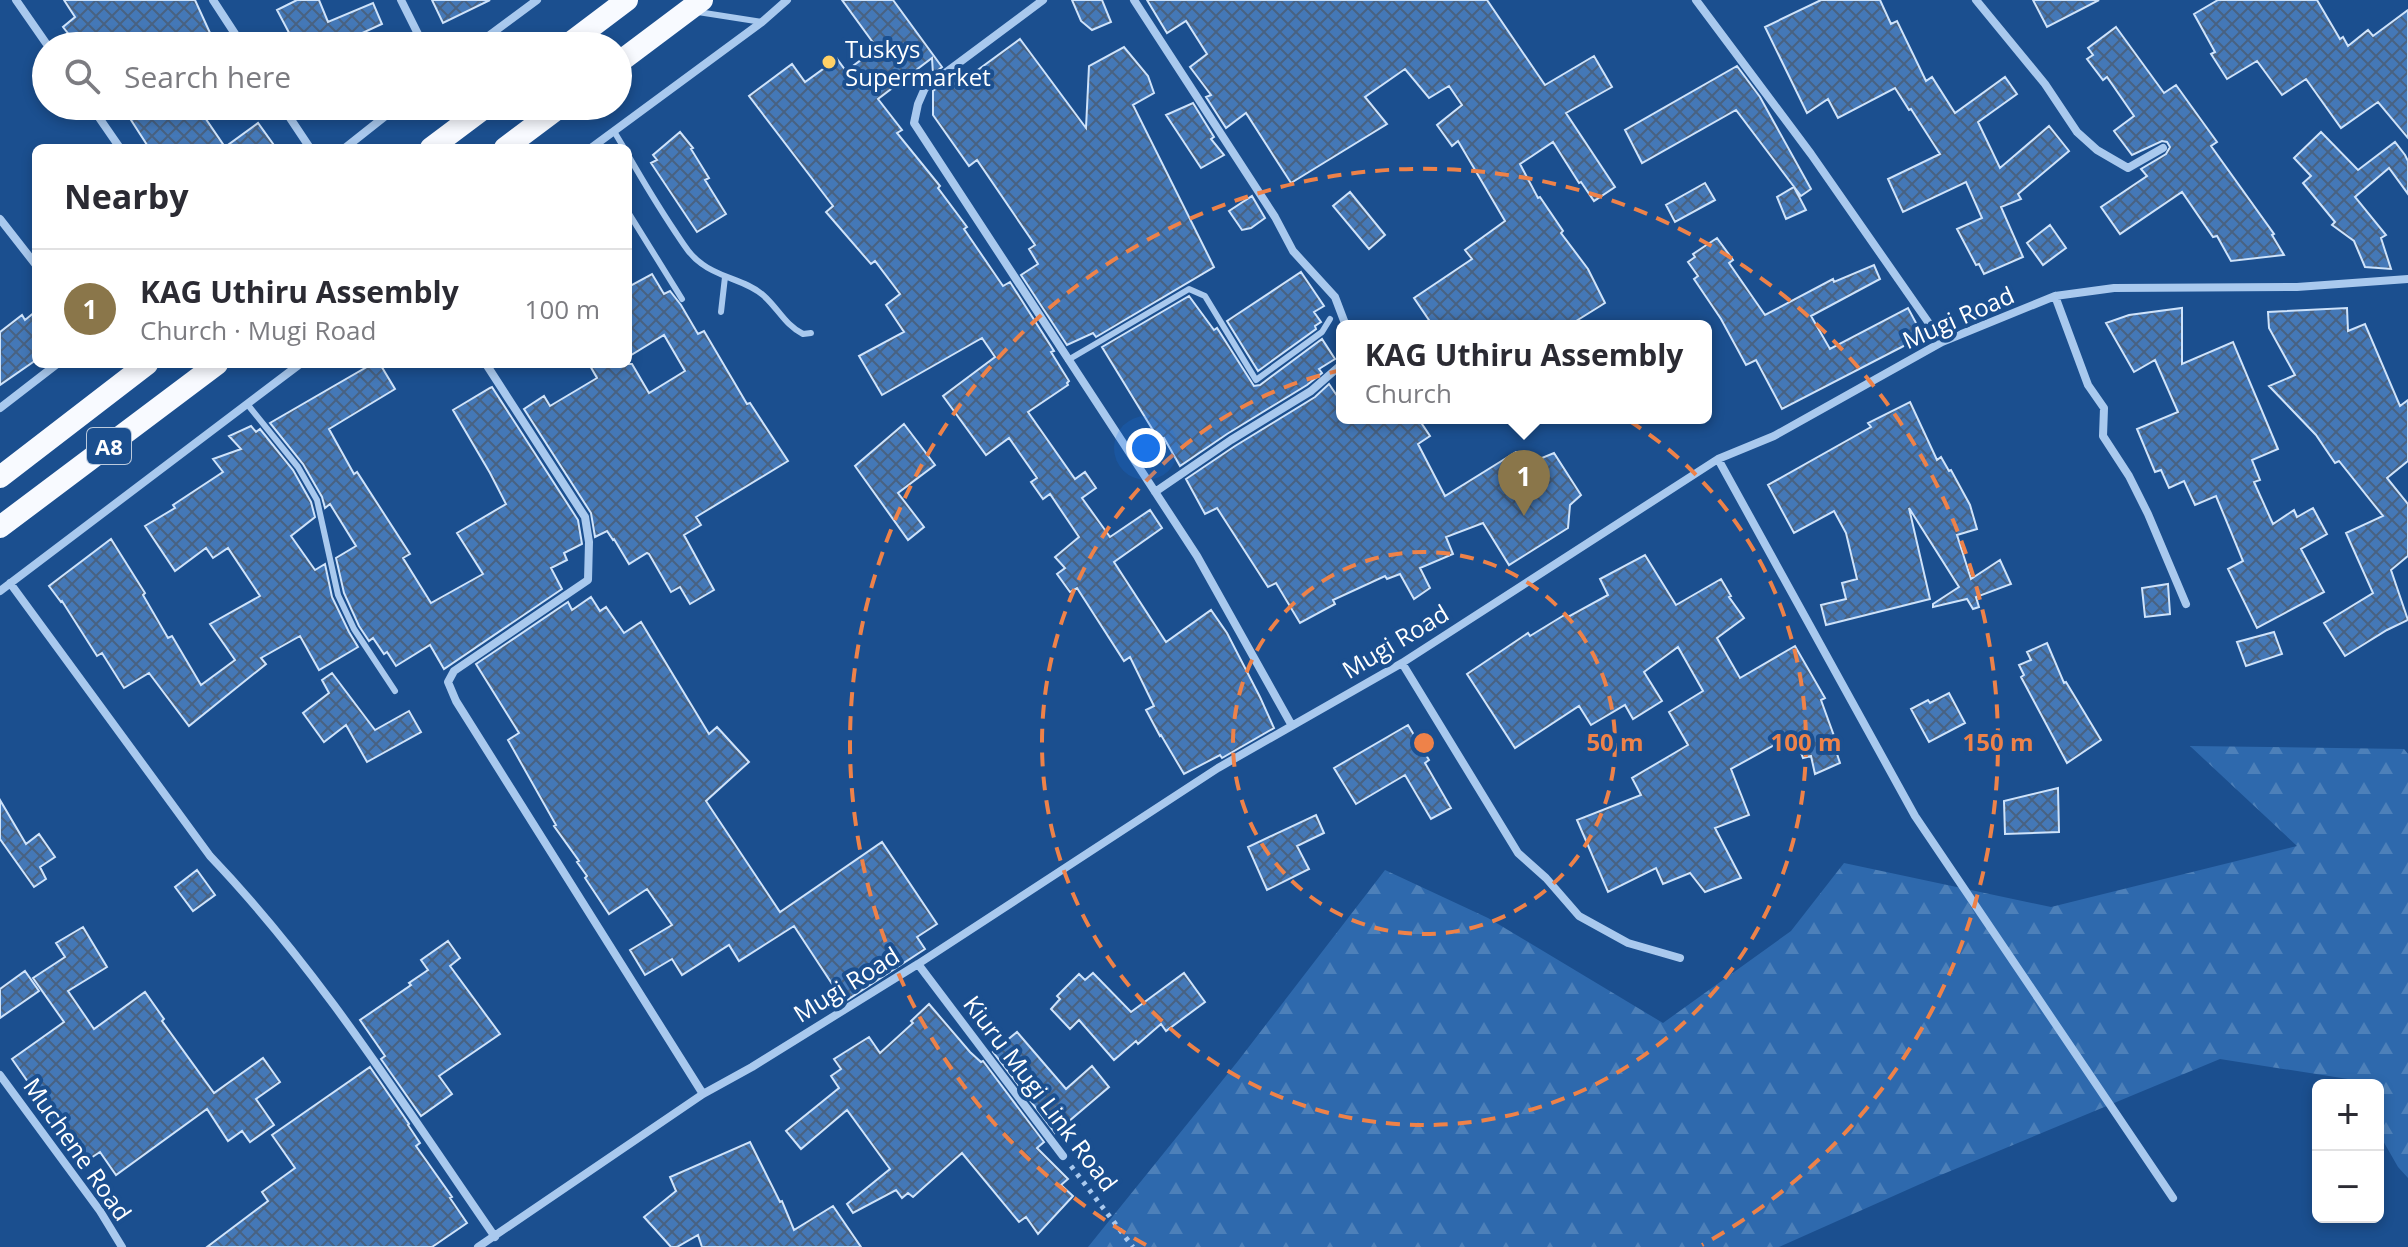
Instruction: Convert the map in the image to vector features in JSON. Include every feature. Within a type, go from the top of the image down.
[{"type":"highway","points":[[585,32],[627,0]]},
{"type":"highway","points":[[632,52],[695,5]]},
{"type":"highway","points":[[436,144],[468,120]]},
{"type":"highway","points":[[510,144],[542,120]]},
{"type":"highway","name":"A8","points":[[0,477],[142,368]]},
{"type":"highway","name":"A8","points":[[0,527],[212,368]]},
{"type":"street","points":[[16,0],[38,32]]},
{"type":"street","points":[[213,0],[234,32]]},
{"type":"street","points":[[401,0],[417,32]]},
{"type":"street","points":[[494,32],[537,0]]},
{"type":"street","points":[[597,144],[787,0]]},
{"type":"street","points":[[1043,0],[925,88],[914,123],[1197,556],[1291,724]]},
{"type":"street","points":[[1134,0],[1275,217],[1293,251],[1335,297],[1344,320]]},
{"type":"street","points":[[1696,0],[1811,154],[1942,342]]},
{"type":"street","points":[[1976,0],[2045,84],[2077,132],[2097,150],[2128,168],[2163,148]]},
{"type":"street","points":[[101,120],[117,144]]},
{"type":"street","points":[[291,120],[307,144]]},
{"type":"street","points":[[350,144],[380,120]]},
{"type":"street","points":[[0,219],[32,260]]},
{"type":"street","name":"Mugi Road","points":[[478,1247],[703,1094],[918,964],[1218,768],[1402,663],[1718,459],[1774,436],[1942,342],[2055,296],[2114,288],[2297,287],[2408,279]]},
{"type":"street","points":[[2055,296],[2088,385],[2104,408],[2103,436],[2129,476],[2148,514],[2186,604]]},
{"type":"street","points":[[0,408],[52,368]]},
{"type":"street","points":[[0,591],[295,368]]},
{"type":"street","points":[[489,368],[585,517],[589,542],[588,580],[454,671],[448,682],[456,701],[703,1094]]},
{"type":"street","points":[[1155,492],[1311,391],[1336,369]]},
{"type":"street","points":[[1718,459],[1915,816],[2173,1198]]},
{"type":"street","points":[[10,583],[210,856],[244,891],[313,975],[495,1237]]},
{"type":"street","points":[[1402,663],[1518,853],[1546,878],[1579,916],[1628,943],[1680,958]]},
{"type":"street","name":"Kiuru Mugi Link Road","points":[[918,964],[1063,1156]]},
{"type":"street","name":"Muchene Road","points":[[0,1075],[100,1211],[122,1247]]},
{"type":"lane","points":[[695,5],[762,22]]},
{"type":"lane","points":[[615,133],[622,144]]},
{"type":"lane","points":[[632,161],[688,251],[699,263],[762,295],[795,330],[803,334],[811,333]]},
{"type":"lane","points":[[632,218],[682,299]]},
{"type":"lane","points":[[721,312],[725,277]]},
{"type":"lane","points":[[1068,360],[1189,289],[1205,296],[1256,380],[1322,332],[1330,319]]},
{"type":"lane","points":[[248,405],[298,467],[317,500],[338,595],[354,629],[395,691]]},
{"type":"path","name":"Kiuru Mugi Link Road","points":[[1063,1156],[1133,1247]]},
{"type":"green space","points":[[2190,746],[2404,749],[2408,754],[2408,1178],[2384,1142],[2384,1079],[2348,1079],[2220,1059],[1936,1177],[1779,1247],[1088,1247],[1238,1061],[1385,870],[1488,918],[1663,1023],[1791,931],[1844,863],[2051,907],[2297,846]]},
{"type":"building","points":[[64,0],[195,0],[210,32],[67,32],[63,27],[75,17]]},
{"type":"building","points":[[297,0],[319,0],[328,22],[373,3],[382,24],[365,32],[289,32],[277,10]]},
{"type":"building","points":[[432,0],[490,0],[443,23]]},
{"type":"building","points":[[842,0],[893,0],[942,67],[933,74],[932,58],[878,99],[902,130],[897,133],[940,186],[938,188],[967,227],[964,229],[1003,286],[1010,282],[1054,351],[1051,352],[1069,381],[1068,385],[1028,412],[1075,479],[1085,472],[1096,488],[1082,498],[1110,537],[1150,510],[1162,528],[1114,562],[1166,642],[1211,610],[1227,633],[1260,697],[1274,728],[1222,758],[1220,755],[1184,774],[1146,710],[1154,706],[1130,657],[1124,661],[1077,588],[1070,592],[1057,574],[1065,568],[1055,557],[1079,537],[1050,494],[1043,499],[1031,482],[1037,478],[1009,438],[986,455],[943,396],[995,357],[982,338],[882,395],[859,356],[904,332],[886,305],[900,294],[875,261],[871,264],[826,212],[833,206],[749,96],[792,64],[805,82],[837,59],[846,71],[877,48]]},
{"type":"building","points":[[1072,0],[1102,0],[1111,22],[1092,30],[1081,21]]},
{"type":"building","points":[[1147,0],[1487,0],[1545,85],[1594,56],[1612,87],[1566,113],[1615,187],[1594,201],[1553,142],[1520,164],[1538,198],[1588,269],[1605,303],[1578,320],[1429,320],[1414,298],[1472,259],[1465,250],[1505,221],[1458,141],[1452,146],[1437,125],[1462,105],[1449,86],[1429,98],[1405,69],[1365,97],[1387,124],[1291,183],[1246,113],[1226,128],[1206,97],[1211,95],[1190,67],[1207,54],[1186,21],[1167,33]]},
{"type":"building","points":[[1821,0],[1880,0],[1891,24],[1897,21],[1926,81],[1932,77],[1955,113],[2005,77],[2017,94],[1978,122],[2000,168],[2049,126],[2069,151],[2018,194],[2021,199],[2001,207],[2023,257],[1984,274],[1979,264],[1976,265],[1957,229],[1982,218],[1966,182],[1903,212],[1888,179],[1940,154],[1895,88],[1838,118],[1828,99],[1807,113],[1765,27]]},
{"type":"building","points":[[2033,0],[2099,0],[2047,27]]},
{"type":"building","points":[[2218,0],[2317,0],[2340,39],[2343,37],[2348,46],[2368,30],[2373,36],[2408,10],[2408,138],[2378,102],[2341,128],[2306,79],[2282,95],[2257,61],[2227,79],[2211,54],[2215,52],[2194,14]]},
{"type":"building","points":[[2116,27],[2164,93],[2176,85],[2217,142],[2211,146],[2274,234],[2284,255],[2231,261],[2217,236],[2213,237],[2182,192],[2120,234],[2101,207],[2147,176],[2141,169],[2166,154],[2170,147],[2162,141],[2132,155],[2114,131],[2134,116],[2107,77],[2103,80],[2087,59],[2093,55],[2088,48]]},
{"type":"building","points":[[1020,39],[1086,128],[1089,66],[1124,47],[1148,76],[1154,93],[1133,105],[1214,267],[1096,337],[1093,333],[1067,345],[1021,275],[1038,264],[1029,249],[1035,245],[977,160],[969,166],[933,115],[933,91],[950,78],[954,84],[964,80]]},
{"type":"building","points":[[1737,66],[1760,97],[1811,189],[1801,196],[1736,110],[1642,163],[1625,130]]},
{"type":"building","points":[[1193,103],[1214,137],[1211,139],[1224,155],[1201,168],[1166,115]]},
{"type":"building","points":[[131,120],[207,120],[223,144],[146,144]]},
{"type":"building","points":[[258,123],[273,144],[229,144]]},
{"type":"building","points":[[680,132],[693,148],[709,178],[705,180],[726,214],[697,232],[651,163],[657,160],[653,155]]},
{"type":"building","points":[[2321,132],[2358,170],[2395,142],[2405,155],[2408,161],[2408,194],[2389,168],[2355,197],[2386,235],[2381,238],[2391,269],[2365,267],[2354,241],[2332,225],[2335,222],[2303,183],[2311,176],[2294,158]]},
{"type":"building","points":[[1705,183],[1715,200],[1675,222],[1666,205]]},
{"type":"building","points":[[1794,187],[1806,210],[1786,219],[1777,197]]},
{"type":"building","points":[[1350,192],[1385,235],[1369,249],[1333,206]]},
{"type":"building","points":[[1252,196],[1265,218],[1242,230],[1229,211]]},
{"type":"building","points":[[2050,225],[2066,248],[2043,265],[2027,243]]},
{"type":"building","points":[[1717,238],[1733,260],[1729,263],[1765,315],[1833,279],[1834,282],[1874,265],[1880,279],[1811,316],[1830,349],[1908,308],[1923,336],[1782,409],[1756,360],[1746,365],[1721,319],[1694,279],[1698,276],[1688,262],[1695,257],[1693,254]]},
{"type":"building","points":[[1301,272],[1324,306],[1314,312],[1321,322],[1315,326],[1316,329],[1258,371],[1227,321]]},
{"type":"building","points":[[652,274],[664,294],[670,291],[698,334],[704,331],[747,404],[750,403],[788,461],[696,517],[701,525],[684,535],[714,590],[690,604],[680,587],[671,592],[649,554],[629,564],[607,531],[595,537],[591,513],[524,409],[544,396],[550,406],[597,378],[591,368],[632,368],[632,364],[649,393],[685,371],[664,335],[632,355],[632,285]]},
{"type":"building","points":[[1189,296],[1214,330],[1217,328],[1254,386],[1260,385],[1322,339],[1335,359],[1319,369],[1322,373],[1307,385],[1180,466],[1164,438],[1159,440],[1102,347]]},
{"type":"building","points":[[2182,308],[2182,364],[2233,342],[2278,449],[2252,460],[2260,480],[2254,482],[2273,524],[2294,510],[2297,517],[2313,508],[2327,534],[2301,549],[2324,592],[2257,628],[2228,569],[2243,561],[2216,496],[2195,505],[2184,481],[2169,488],[2161,470],[2155,472],[2137,429],[2178,412],[2155,360],[2134,372],[2106,323],[2129,315]]},
{"type":"building","points":[[2347,308],[2348,331],[2365,324],[2400,406],[2408,400],[2408,461],[2387,478],[2408,504],[2408,556],[2391,570],[2408,620],[2345,656],[2324,623],[2373,593],[2346,533],[2383,516],[2339,461],[2335,463],[2316,435],[2269,386],[2295,375],[2269,328],[2268,312]]},
{"type":"building","points":[[32,314],[32,363],[0,385],[0,332],[22,315],[25,320]]},
{"type":"building","points":[[365,368],[382,368],[395,389],[329,429],[354,474],[357,472],[410,554],[403,558],[431,603],[483,574],[457,533],[506,504],[453,410],[492,387],[578,520],[582,544],[564,553],[567,560],[551,568],[562,589],[444,669],[430,645],[396,666],[373,638],[369,641],[344,593],[336,558],[356,546],[330,504],[325,508],[303,464],[270,423]]},
{"type":"building","points":[[1329,384],[1336,394],[1336,424],[1422,424],[1430,436],[1418,444],[1445,496],[1516,452],[1542,458],[1554,453],[1581,495],[1570,505],[1568,528],[1509,565],[1483,523],[1446,537],[1453,554],[1420,568],[1430,588],[1414,599],[1400,574],[1387,579],[1385,576],[1333,600],[1335,604],[1300,623],[1276,583],[1268,587],[1217,508],[1205,514],[1186,479],[1315,397]]},
{"type":"building","points":[[1910,402],[1937,460],[1941,457],[1951,470],[1970,505],[1977,529],[1957,535],[1971,579],[2000,560],[2011,584],[1976,597],[1979,607],[1973,609],[1967,599],[1933,607],[1959,587],[1909,508],[1930,599],[1826,625],[1821,605],[1846,599],[1842,583],[1857,579],[1846,533],[1834,511],[1794,533],[1768,485],[1871,427],[1868,423]]},
{"type":"building","points":[[904,424],[935,465],[898,493],[924,527],[908,540],[855,466]]},
{"type":"building","points":[[251,426],[256,432],[260,429],[293,470],[311,502],[315,517],[291,536],[315,570],[325,564],[332,597],[358,647],[319,670],[300,636],[261,658],[266,664],[189,726],[149,673],[124,688],[102,653],[97,656],[49,586],[111,539],[145,593],[143,595],[168,638],[172,636],[201,685],[235,660],[210,624],[260,596],[228,548],[213,558],[206,548],[175,571],[145,526],[223,472],[213,459],[241,449],[229,436]]},
{"type":"building","points":[[1645,555],[1676,605],[1721,579],[1744,618],[1717,638],[1740,678],[1795,646],[1825,698],[1821,700],[1838,747],[1835,748],[1840,763],[1815,774],[1811,756],[1803,758],[1794,734],[1731,769],[1749,815],[1715,828],[1741,878],[1705,892],[1690,873],[1663,884],[1656,868],[1608,892],[1577,820],[1641,795],[1632,778],[1688,745],[1669,712],[1703,691],[1678,647],[1644,672],[1662,701],[1633,719],[1625,705],[1591,725],[1579,706],[1515,748],[1467,674],[1528,633],[1530,636],[1566,614],[1568,617],[1608,595],[1600,579]]},
{"type":"building","points":[[2168,584],[2170,614],[2145,617],[2142,588]]},
{"type":"building","points":[[591,597],[600,611],[606,607],[624,633],[641,622],[709,734],[717,727],[749,762],[706,801],[780,912],[882,842],[937,924],[917,937],[925,949],[844,1002],[794,926],[739,961],[729,945],[682,975],[672,959],[645,975],[630,950],[672,925],[647,889],[609,914],[585,878],[587,876],[579,861],[554,826],[508,740],[519,733],[476,664],[568,602],[572,610]]},
{"type":"building","points":[[2274,632],[2282,654],[2246,666],[2237,642]]},
{"type":"building","points":[[2047,643],[2064,683],[2101,740],[2067,763],[2021,677],[2024,675],[2019,665],[2031,660],[2027,652]]},
{"type":"building","points":[[332,673],[375,730],[409,711],[421,732],[367,762],[346,725],[324,742],[303,713],[329,693],[322,680]]},
{"type":"building","points":[[1949,693],[1965,723],[1929,742],[1911,709]]},
{"type":"building","points":[[1408,725],[1429,760],[1425,763],[1451,808],[1431,819],[1405,775],[1356,804],[1334,768]]},
{"type":"building","points":[[2058,788],[2059,832],[2005,834],[2004,801]]},
{"type":"building","points":[[0,800],[26,844],[39,834],[55,857],[40,867],[46,879],[34,887],[0,839]]},
{"type":"building","points":[[1316,815],[1324,833],[1297,846],[1309,869],[1267,890],[1248,847]]},
{"type":"building","points":[[197,870],[215,895],[193,911],[175,887]]},
{"type":"building","points":[[83,927],[107,967],[68,991],[94,1029],[145,992],[214,1093],[263,1058],[280,1082],[256,1099],[274,1125],[250,1142],[242,1131],[228,1141],[207,1109],[116,1175],[100,1152],[83,1163],[46,1104],[12,1059],[64,1022],[33,978],[65,957],[56,943]]},
{"type":"building","points":[[448,941],[460,958],[450,966],[500,1034],[439,1076],[452,1094],[421,1116],[381,1059],[385,1056],[360,1020],[428,970],[421,960]]},
{"type":"building","points":[[25,971],[39,991],[0,1018],[0,989]]},
{"type":"building","points":[[1093,973],[1131,1012],[1184,973],[1205,1002],[1166,1031],[1161,1024],[1114,1060],[1079,1020],[1070,1029],[1051,1009],[1060,999],[1057,996],[1079,974],[1085,980]]},
{"type":"building","points":[[929,1004],[970,1052],[983,1061],[1044,1142],[1037,1148],[1068,1179],[1061,1185],[1073,1196],[1038,1234],[1026,1217],[1019,1222],[962,1153],[913,1197],[908,1193],[902,1198],[896,1190],[853,1213],[847,1204],[890,1169],[847,1110],[801,1149],[786,1131],[839,1088],[831,1076],[841,1069],[834,1059],[869,1037],[880,1053]]},
{"type":"building","points":[[1017,1032],[1066,1089],[1092,1066],[1109,1087],[1055,1133],[993,1052]]},
{"type":"building","points":[[370,1067],[409,1124],[420,1143],[416,1146],[467,1223],[432,1247],[207,1247],[268,1201],[262,1192],[295,1168],[272,1135]]},
{"type":"building","points":[[750,1142],[794,1230],[833,1206],[861,1247],[702,1247],[698,1235],[677,1247],[671,1247],[644,1217],[676,1191],[670,1177]]},
{"type":"place","name":"Tuskys Supermarket","points":[[829,62]]},
{"type":"place","name":"KAG Uthiru Assembly","points":[[1524,516]]}]
